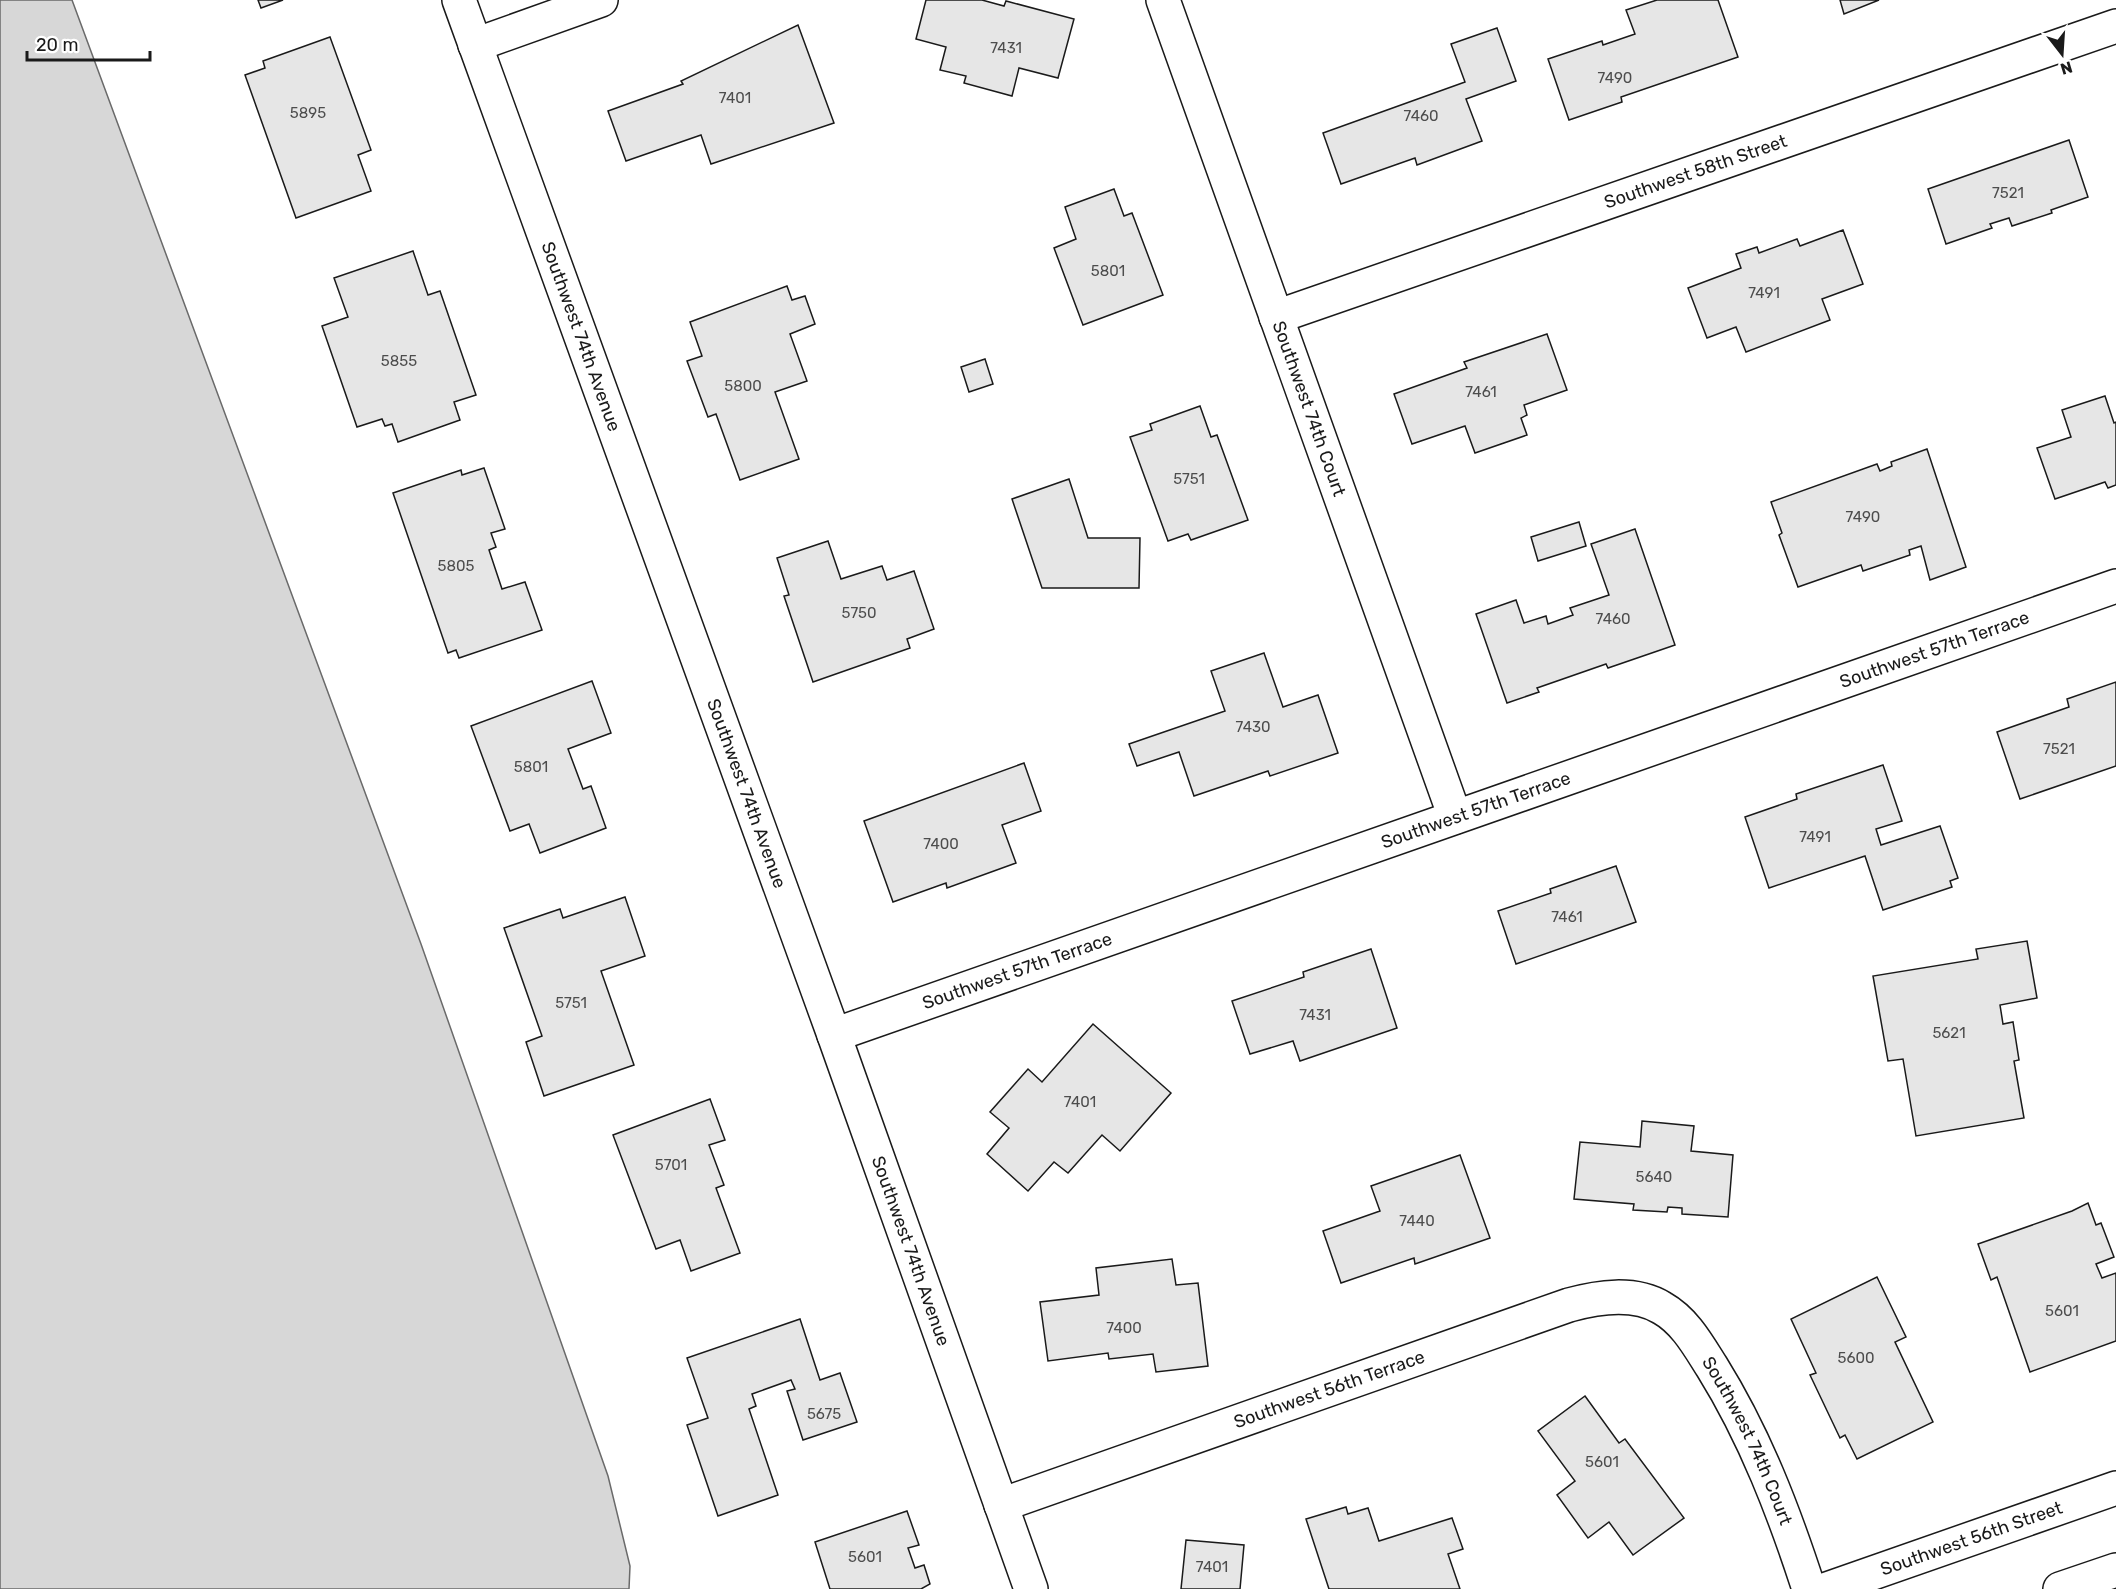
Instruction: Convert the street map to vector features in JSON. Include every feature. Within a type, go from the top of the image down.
[{"type":"street","name":"Southwest 74th Avenue","points":[[459,0],[834,1035],[1031,1589]]},
{"type":"street","points":[[475,45],[600,0]]},
{"type":"street","name":"Southwest 74th Court","points":[[1163,0],[1455,817]]},
{"type":"street","name":"Southwest 58th Street","points":[[1276,317],[2116,26]]},
{"type":"street","name":"Southwest 57th Terrace","points":[[834,1035],[2116,586]]},
{"type":"street","name":"Southwest 56th Terrace","points":[[1001,1505],[1569,1305],[1606,1297],[1643,1300],[1660,1307]]},
{"type":"street","name":"Southwest 74th Court","points":[[1660,1307],[1674,1316],[1696,1342],[1737,1411],[1779,1502],[1809,1589]]},
{"type":"street","name":"Southwest 56th Street","points":[[1827,1589],[2116,1488]]},
{"type":"street","points":[[2060,1589],[2116,1570]]},
{"type":"shaded area","points":[[0,0],[72,0],[421,944],[608,1476],[630,1566],[629,1589],[0,1589]]},
{"type":"building","points":[[258,0],[283,0],[261,8]]},
{"type":"building","points":[[926,0],[982,0],[1004,6],[1006,1],[1074,19],[1058,78],[1019,68],[1012,96],[964,83],[966,76],[940,70],[946,47],[916,39]]},
{"type":"building","points":[[1657,0],[1718,0],[1738,57],[1621,97],[1622,102],[1569,120],[1548,59],[1602,41],[1603,45],[1635,34],[1626,10]]},
{"type":"building","points":[[1840,0],[1879,0],[1844,14]]},
{"type":"building","points":[[798,25],[834,123],[711,164],[701,135],[626,161],[608,111],[683,84],[681,81]]},
{"type":"building","points":[[1497,28],[1516,81],[1466,99],[1482,141],[1417,165],[1415,158],[1341,184],[1323,133],[1465,82],[1451,44]]},
{"type":"building","points":[[330,37],[371,150],[358,155],[371,191],[296,218],[245,75],[265,68],[263,61]]},
{"type":"building","points":[[2069,140],[2088,197],[2051,210],[2052,213],[2012,226],[2009,218],[1990,224],[1992,228],[1946,244],[1928,189]]},
{"type":"building","points":[[1114,189],[1124,216],[1132,213],[1163,295],[1083,325],[1054,248],[1076,239],[1065,207]]},
{"type":"building","points":[[1843,230],[1863,284],[1822,299],[1830,320],[1746,352],[1736,327],[1707,338],[1688,288],[1741,268],[1736,254],[1757,247],[1759,253],[1797,239],[1800,246]]},
{"type":"building","points":[[413,251],[428,295],[440,291],[476,395],[454,402],[460,420],[398,442],[392,424],[385,426],[382,419],[357,427],[322,326],[348,317],[334,278]]},
{"type":"building","points":[[787,286],[792,300],[805,296],[815,324],[790,334],[807,381],[775,392],[799,459],[740,480],[716,414],[708,417],[687,361],[702,356],[690,322]]},
{"type":"building","points":[[1547,334],[1567,390],[1524,405],[1527,415],[1521,418],[1527,435],[1475,453],[1465,426],[1412,444],[1394,394],[1467,368],[1464,362]]},
{"type":"building","points":[[985,359],[993,384],[969,392],[961,367]]},
{"type":"building","points":[[2105,396],[2114,423],[2116,422],[2116,485],[2108,488],[2105,482],[2055,499],[2037,448],[2071,437],[2062,410]]},
{"type":"building","points":[[1200,406],[1211,437],[1217,435],[1248,520],[1191,540],[1188,534],[1168,541],[1130,437],[1152,430],[1150,424]]},
{"type":"building","points":[[1927,449],[1966,567],[1930,580],[1921,546],[1909,550],[1910,555],[1863,571],[1861,565],[1798,587],[1779,535],[1782,533],[1771,502],[1877,464],[1880,471],[1892,466],[1891,462]]},
{"type":"building","points":[[484,468],[505,529],[491,533],[496,547],[489,550],[502,589],[525,582],[542,630],[459,658],[456,650],[448,653],[393,493],[461,470],[462,475]]},
{"type":"building","points":[[1069,479],[1088,538],[1140,538],[1139,588],[1042,588],[1012,499]]},
{"type":"building","points":[[1579,522],[1586,546],[1538,561],[1531,537]]},
{"type":"building","points":[[1635,529],[1675,645],[1608,668],[1606,664],[1537,688],[1539,692],[1507,703],[1476,614],[1516,600],[1524,623],[1546,616],[1548,624],[1573,615],[1570,608],[1609,595],[1591,544]]},
{"type":"building","points":[[828,541],[841,579],[882,566],[887,580],[914,571],[934,629],[907,639],[910,648],[813,682],[784,596],[789,595],[777,558]]},
{"type":"building","points":[[1264,653],[1283,707],[1318,695],[1338,753],[1270,776],[1268,771],[1194,796],[1179,752],[1137,766],[1129,744],[1225,711],[1211,671]]},
{"type":"building","points":[[592,681],[611,733],[568,749],[583,789],[591,786],[606,828],[540,853],[529,824],[510,831],[471,726]]},
{"type":"building","points":[[2116,682],[2116,766],[2020,799],[1997,732],[2069,707],[2067,699]]},
{"type":"building","points":[[1024,763],[1041,811],[1002,825],[1016,863],[947,888],[946,883],[893,902],[864,821]]},
{"type":"building","points":[[1883,765],[1902,821],[1876,829],[1881,845],[1940,826],[1958,878],[1950,881],[1952,887],[1883,910],[1865,856],[1769,888],[1745,817],[1797,799],[1796,794]]},
{"type":"building","points":[[1616,866],[1636,922],[1516,964],[1498,911],[1551,893],[1550,889]]},
{"type":"building","points":[[625,897],[645,956],[601,971],[634,1065],[544,1096],[526,1042],[542,1036],[504,928],[560,909],[563,918]]},
{"type":"building","points":[[2027,941],[2037,998],[2000,1005],[2003,1024],[2013,1022],[2019,1060],[2014,1061],[2024,1118],[1916,1136],[1903,1059],[1888,1061],[1873,976],[1978,959],[1976,949]]},
{"type":"building","points":[[1371,949],[1397,1028],[1300,1061],[1293,1041],[1250,1054],[1232,1001],[1304,977],[1303,972]]},
{"type":"building","points":[[1093,1024],[1171,1093],[1120,1151],[1102,1135],[1068,1173],[1054,1162],[1028,1191],[987,1154],[1009,1128],[990,1112],[1028,1069],[1042,1082]]},
{"type":"building","points":[[710,1099],[725,1140],[709,1145],[724,1185],[716,1188],[740,1253],[691,1271],[680,1240],[656,1249],[613,1135]]},
{"type":"building","points":[[1642,1121],[1694,1126],[1691,1151],[1733,1155],[1728,1217],[1682,1214],[1682,1208],[1668,1207],[1667,1212],[1633,1210],[1634,1204],[1574,1199],[1580,1142],[1640,1147]]},
{"type":"building","points":[[1460,1155],[1490,1238],[1415,1264],[1414,1258],[1341,1283],[1323,1231],[1380,1211],[1371,1186]]},
{"type":"building","points":[[2088,1203],[2096,1225],[2101,1223],[2114,1257],[2096,1264],[2102,1278],[2116,1273],[2116,1341],[2030,1372],[1997,1277],[1991,1280],[1978,1244],[2072,1211]]},
{"type":"building","points":[[1172,1259],[1176,1285],[1198,1283],[1208,1366],[1156,1372],[1153,1354],[1109,1359],[1108,1353],[1048,1361],[1040,1302],[1099,1295],[1096,1268]]},
{"type":"building","points":[[1877,1277],[1906,1337],[1895,1342],[1933,1422],[1857,1459],[1845,1435],[1840,1438],[1810,1375],[1816,1373],[1791,1319]]},
{"type":"building","points":[[800,1319],[820,1380],[840,1373],[857,1422],[803,1440],[787,1391],[795,1389],[791,1380],[752,1394],[756,1406],[749,1409],[778,1495],[718,1516],[687,1425],[708,1418],[687,1358]]},
{"type":"building","points":[[1585,1396],[1619,1443],[1625,1439],[1684,1518],[1633,1555],[1609,1522],[1588,1538],[1557,1495],[1575,1481],[1538,1431]]},
{"type":"building","points":[[1346,1507],[1348,1514],[1368,1508],[1379,1541],[1452,1518],[1463,1549],[1448,1554],[1460,1589],[1329,1589],[1306,1519]]},
{"type":"building","points":[[907,1511],[919,1545],[908,1548],[915,1568],[924,1565],[930,1584],[921,1589],[830,1589],[815,1542]]},
{"type":"building","points":[[1186,1540],[1244,1545],[1240,1589],[1181,1589]]}]
